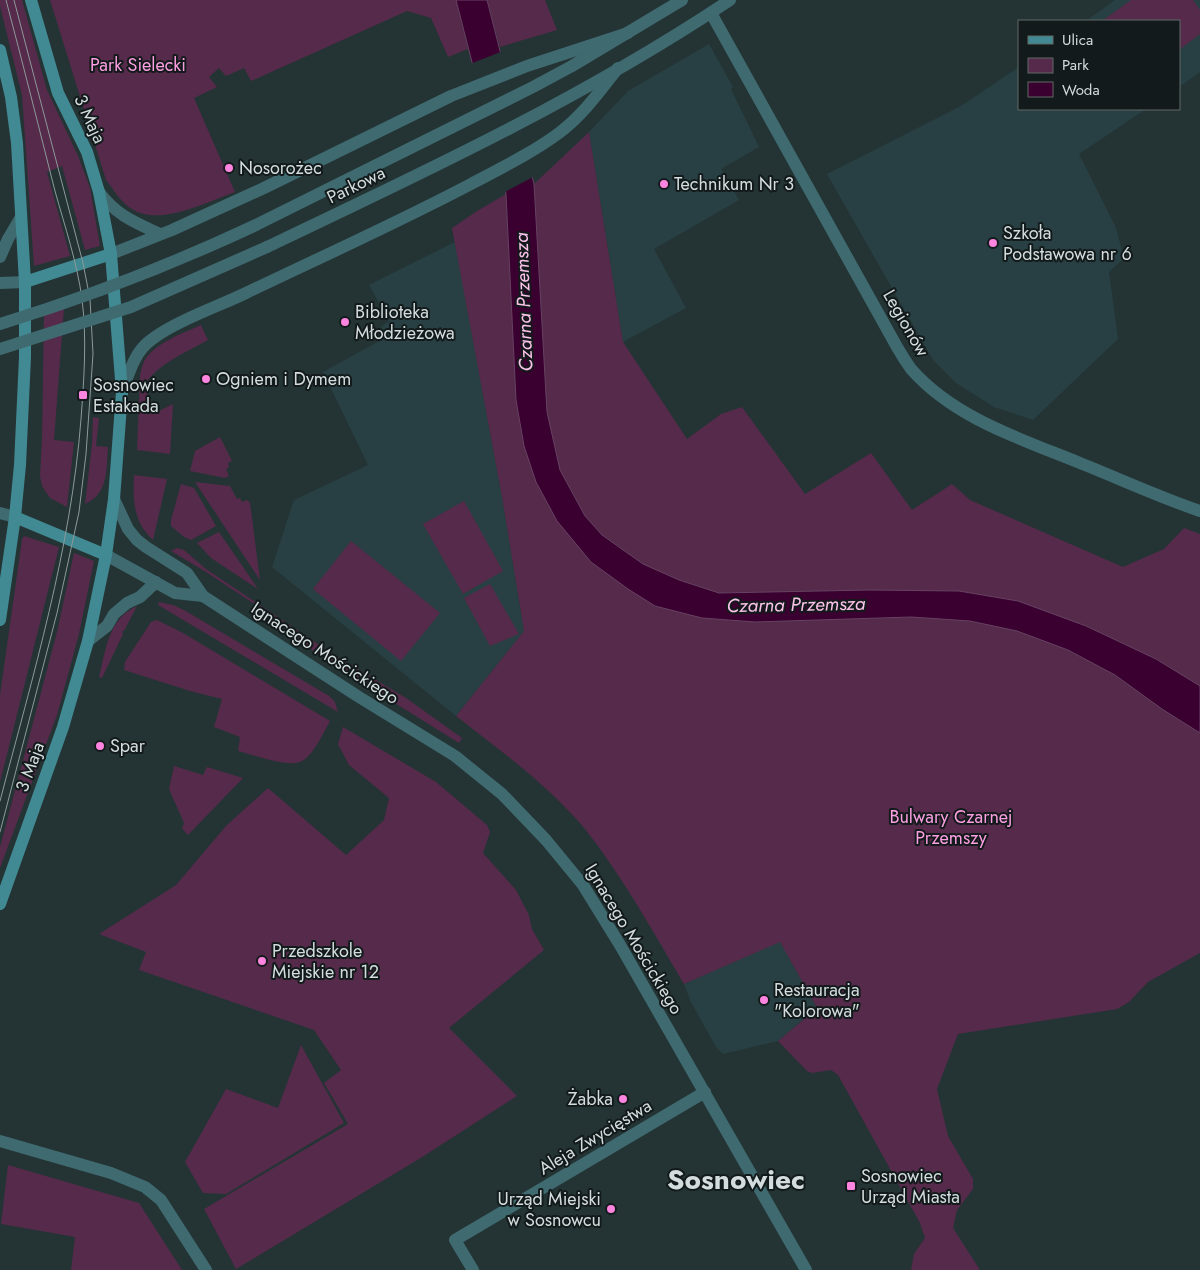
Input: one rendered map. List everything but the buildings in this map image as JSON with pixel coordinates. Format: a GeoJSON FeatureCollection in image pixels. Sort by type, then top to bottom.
{"type":"FeatureCollection","features":[{"type":"Feature","properties":{"kind":"main road","name":"3 Maja"},"geometry":{"type":"LineString","coordinates":[[0,904],[63,727],[88,641],[106,555],[114,499],[122,392],[111,254],[99,192],[87,152],[58,93],[31,0]]}},
{"type":"Feature","properties":{"kind":"main road"},"geometry":{"type":"LineString","coordinates":[[0,50],[11,97],[17,143],[25,282],[24,401],[15,517],[0,612]]}},
{"type":"Feature","properties":{"kind":"main road"},"geometry":{"type":"LineString","coordinates":[[25,282],[111,254]]}},
{"type":"Feature","properties":{"kind":"main road"},"geometry":{"type":"LineString","coordinates":[[15,517],[106,555]]}},
{"type":"Feature","properties":{"kind":"street","name":"Parkowa"},"geometry":{"type":"LineString","coordinates":[[0,324],[128,281],[199,252],[533,88],[682,0]]}},
{"type":"Feature","properties":{"kind":"street","name":"Parkowa"},"geometry":{"type":"LineString","coordinates":[[0,349],[131,307],[267,248],[544,110],[711,13],[730,0]]}},
{"type":"Feature","properties":{"kind":"street","name":"Legionów"},"geometry":{"type":"LineString","coordinates":[[711,13],[910,368],[928,386],[974,418],[1042,448],[1200,512]]}},
{"type":"Feature","properties":{"kind":"street"},"geometry":{"type":"LineString","coordinates":[[111,254],[264,188],[451,96],[527,66],[628,33]]}},
{"type":"Feature","properties":{"kind":"street"},"geometry":{"type":"LineString","coordinates":[[122,392],[138,352],[149,340],[446,197],[529,153],[560,132],[594,99],[618,68]]}},
{"type":"Feature","properties":{"kind":"street"},"geometry":{"type":"LineString","coordinates":[[99,192],[117,212],[129,220],[160,234]]}},
{"type":"Feature","properties":{"kind":"street"},"geometry":{"type":"LineString","coordinates":[[0,257],[21,217]]}},
{"type":"Feature","properties":{"kind":"street"},"geometry":{"type":"LineString","coordinates":[[0,284],[25,282]]}},
{"type":"Feature","properties":{"kind":"street","name":"Ignacego Mościckiego"},"geometry":{"type":"LineString","coordinates":[[114,499],[128,529],[137,540],[146,548],[187,573],[204,596],[359,697],[455,756],[502,794],[546,840],[583,885],[620,944],[806,1270]]}},
{"type":"Feature","properties":{"kind":"street"},"geometry":{"type":"LineString","coordinates":[[0,513],[15,517]]}},
{"type":"Feature","properties":{"kind":"street","name":"Ignacego Mościckiego"},"geometry":{"type":"LineString","coordinates":[[106,555],[174,593],[204,596]]}},
{"type":"Feature","properties":{"kind":"street"},"geometry":{"type":"LineString","coordinates":[[88,641],[107,626],[114,614],[127,603],[140,598],[156,582]]}},
{"type":"Feature","properties":{"kind":"street","name":"Aleja Zwycięstwa"},"geometry":{"type":"LineString","coordinates":[[473,1270],[455,1240],[705,1092]]}},
{"type":"Feature","properties":{"kind":"street"},"geometry":{"type":"LineString","coordinates":[[0,1141],[111,1173],[145,1187],[161,1200],[206,1270]]}},
{"type":"Feature","properties":{"kind":"shaded area"},"geometry":{"type":"Polygon","coordinates":[[[1115,0],[1200,0],[1200,72],[1180,86],[1180,20],[1087,20],[1115,0]]]}},
{"type":"Feature","properties":{"kind":"shaded area","name":"Technikum Nr 3"},"geometry":{"type":"Polygon","coordinates":[[[709,44],[733,87],[731,89],[759,147],[721,169],[739,200],[654,249],[686,308],[623,342],[589,132],[628,91],[709,44]]]}},
{"type":"Feature","properties":{"kind":"shaded area","name":"Szkoła Podstawowa nr 6"},"geometry":{"type":"Polygon","coordinates":[[[1018,68],[1018,110],[1145,110],[1079,154],[1116,228],[1124,258],[1109,272],[1118,339],[1033,420],[994,407],[956,383],[933,360],[827,174],[961,106],[1018,68]]]}},
{"type":"Feature","properties":{"kind":"shaded area"},"geometry":{"type":"Polygon","coordinates":[[[455,242],[502,497],[524,631],[456,716],[272,567],[294,500],[368,465],[323,372],[383,339],[381,327],[389,321],[369,285],[455,242]]]}},
{"type":"Feature","properties":{"kind":"shaded area"},"geometry":{"type":"Polygon","coordinates":[[[780,941],[817,1008],[778,1041],[723,1054],[716,1047],[691,1002],[684,984],[780,941]]]}},
{"type":"Feature","properties":{"kind":"green space"},"geometry":{"type":"Polygon","coordinates":[[[0,0],[22,0],[47,90],[78,156],[90,188],[100,246],[85,250],[62,166],[47,172],[70,256],[34,266],[22,95],[0,0]]]}},
{"type":"Feature","properties":{"kind":"green space","name":"Park Sielecki"},"geometry":{"type":"Polygon","coordinates":[[[50,0],[456,0],[468,49],[448,57],[431,18],[407,11],[251,81],[244,68],[226,76],[219,68],[209,77],[217,87],[194,98],[235,192],[183,211],[156,215],[143,214],[132,209],[121,200],[106,180],[50,0]]]}},
{"type":"Feature","properties":{"kind":"green space"},"geometry":{"type":"Polygon","coordinates":[[[487,0],[545,0],[557,30],[500,47],[487,0]]]}},
{"type":"Feature","properties":{"kind":"green space"},"geometry":{"type":"Polygon","coordinates":[[[1131,0],[1193,0],[1200,10],[1200,34],[1180,49],[1180,20],[1103,20],[1131,0]]]}},
{"type":"Feature","properties":{"kind":"green space"},"geometry":{"type":"Polygon","coordinates":[[[589,132],[623,342],[687,439],[721,414],[742,407],[805,494],[871,453],[912,510],[952,484],[970,500],[1123,567],[1164,549],[1184,528],[1200,534],[1200,686],[1156,659],[1086,626],[1018,601],[959,591],[869,590],[719,593],[679,580],[643,564],[602,535],[585,516],[560,470],[547,412],[534,184],[589,132]]]}},
{"type":"Feature","properties":{"kind":"green space","name":"Bulwary Czarnej Przemszy"},"geometry":{"type":"Polygon","coordinates":[[[506,194],[516,400],[524,446],[655,606],[702,618],[755,622],[911,617],[970,621],[1017,631],[1068,650],[1115,675],[1162,709],[1200,733],[1200,953],[1148,982],[1129,1002],[1117,1009],[958,1034],[937,1089],[948,1136],[973,1179],[973,1189],[957,1210],[953,1228],[980,1270],[911,1270],[914,1254],[925,1238],[920,1223],[838,1075],[831,1070],[812,1073],[807,1071],[778,1041],[817,1008],[780,942],[684,984],[625,885],[585,829],[540,783],[456,716],[524,631],[502,497],[452,228],[506,194]]]}},
{"type":"Feature","properties":{"kind":"green space"},"geometry":{"type":"Polygon","coordinates":[[[64,308],[54,440],[74,442],[67,507],[50,498],[42,486],[40,476],[44,315],[64,308]]]}},
{"type":"Feature","properties":{"kind":"green space"},"geometry":{"type":"Polygon","coordinates":[[[201,325],[208,340],[165,365],[149,378],[143,386],[157,412],[173,404],[170,454],[137,450],[140,376],[143,364],[152,351],[160,345],[201,325]]]}},
{"type":"Feature","properties":{"kind":"green space"},"geometry":{"type":"Polygon","coordinates":[[[93,417],[99,418],[96,446],[108,447],[107,464],[102,487],[93,499],[85,504],[92,444],[93,417]]]}},
{"type":"Feature","properties":{"kind":"green space"},"geometry":{"type":"Polygon","coordinates":[[[220,437],[232,461],[228,463],[229,467],[226,469],[229,476],[225,478],[190,471],[195,451],[220,437]]]}},
{"type":"Feature","properties":{"kind":"green space"},"geometry":{"type":"Polygon","coordinates":[[[134,475],[167,479],[153,540],[141,526],[138,518],[134,502],[134,475]]]}},
{"type":"Feature","properties":{"kind":"green space"},"geometry":{"type":"Polygon","coordinates":[[[195,482],[230,486],[237,499],[240,498],[242,502],[247,500],[250,503],[260,580],[195,482]]]}},
{"type":"Feature","properties":{"kind":"green space"},"geometry":{"type":"Polygon","coordinates":[[[181,484],[194,488],[216,526],[191,540],[184,537],[171,526],[181,484]]]}},
{"type":"Feature","properties":{"kind":"green space"},"geometry":{"type":"Polygon","coordinates":[[[464,501],[503,571],[463,594],[423,524],[464,501]]]}},
{"type":"Feature","properties":{"kind":"green space"},"geometry":{"type":"Polygon","coordinates":[[[219,532],[258,589],[211,558],[197,543],[219,532]]]}},
{"type":"Feature","properties":{"kind":"green space"},"geometry":{"type":"Polygon","coordinates":[[[24,536],[59,547],[0,782],[0,695],[22,539],[24,536]]]}},
{"type":"Feature","properties":{"kind":"green space"},"geometry":{"type":"Polygon","coordinates":[[[351,541],[440,613],[401,661],[313,589],[351,541]]]}},
{"type":"Feature","properties":{"kind":"green space"},"geometry":{"type":"Polygon","coordinates":[[[177,548],[184,550],[206,569],[331,653],[406,698],[462,738],[459,743],[312,650],[262,609],[171,551],[177,548]]]}},
{"type":"Feature","properties":{"kind":"green space"},"geometry":{"type":"Polygon","coordinates":[[[74,553],[94,561],[79,634],[57,715],[0,868],[0,847],[57,632],[74,553]]]}},
{"type":"Feature","properties":{"kind":"green space"},"geometry":{"type":"Polygon","coordinates":[[[490,584],[519,634],[490,646],[464,598],[490,584]]]}},
{"type":"Feature","properties":{"kind":"green space"},"geometry":{"type":"Polygon","coordinates":[[[159,602],[184,610],[329,696],[335,702],[338,712],[158,605],[159,602]]]}},
{"type":"Feature","properties":{"kind":"green space"},"geometry":{"type":"Polygon","coordinates":[[[137,606],[124,631],[122,631],[123,634],[102,678],[99,677],[106,646],[114,627],[127,612],[137,606]]]}},
{"type":"Feature","properties":{"kind":"green space"},"geometry":{"type":"Polygon","coordinates":[[[157,620],[183,633],[330,721],[309,755],[300,762],[286,763],[238,751],[240,737],[214,727],[222,699],[124,670],[125,662],[151,622],[157,620]]]}},
{"type":"Feature","properties":{"kind":"green space"},"geometry":{"type":"Polygon","coordinates":[[[343,727],[436,782],[487,825],[490,832],[483,853],[516,890],[529,915],[532,929],[544,950],[449,1028],[517,1096],[419,1159],[236,1269],[204,1209],[348,1124],[324,1083],[341,1070],[314,1030],[139,970],[146,952],[99,934],[176,885],[226,826],[268,788],[346,855],[384,820],[389,798],[349,765],[338,744],[343,727]]]}},
{"type":"Feature","properties":{"kind":"green space"},"geometry":{"type":"Polygon","coordinates":[[[174,766],[203,775],[207,767],[243,778],[188,835],[182,828],[184,823],[169,789],[174,766]]]}},
{"type":"Feature","properties":{"kind":"green space"},"geometry":{"type":"Polygon","coordinates":[[[301,1045],[344,1123],[226,1194],[203,1193],[185,1162],[226,1089],[278,1108],[301,1045]]]}},
{"type":"Feature","properties":{"kind":"green space"},"geometry":{"type":"Polygon","coordinates":[[[8,1165],[139,1203],[182,1270],[71,1270],[75,1237],[1,1224],[8,1165]]]}},
{"type":"Feature","properties":{"kind":"water","name":"Czarna Przemsza"},"geometry":{"type":"Polygon","coordinates":[[[456,0],[487,0],[534,184],[547,412],[560,470],[585,516],[602,535],[643,564],[679,580],[719,593],[869,590],[959,591],[1018,601],[1086,626],[1156,659],[1200,686],[1200,733],[1162,709],[1115,675],[1068,650],[1017,631],[970,621],[911,617],[755,622],[702,618],[655,606],[591,562],[557,521],[536,482],[524,446],[516,400],[506,194],[456,0]]]}},
{"type":"Feature","properties":{"kind":"pier"},"geometry":{"type":"Polygon","coordinates":[[[503,51],[535,176],[503,193],[470,64],[503,51]]]}},
{"type":"Feature","properties":{"kind":"tram line"},"geometry":{"type":"LineString","coordinates":[[0,801],[49,612],[69,516],[81,419],[85,344],[84,314],[77,272],[6,0]]}},
{"type":"Feature","properties":{"kind":"tram line"},"geometry":{"type":"LineString","coordinates":[[0,832],[57,613],[79,512],[86,454],[93,354],[90,299],[83,263],[14,0]]}},
{"type":"Feature","properties":{"kind":"place","name":"Nosorożec"},"geometry":{"type":"Point","coordinates":[229,168]}},
{"type":"Feature","properties":{"kind":"place","name":"Technikum Nr 3"},"geometry":{"type":"Point","coordinates":[664,184]}},
{"type":"Feature","properties":{"kind":"place","name":"Szkoła Podstawowa nr 6"},"geometry":{"type":"Point","coordinates":[993,243]}},
{"type":"Feature","properties":{"kind":"place","name":"Biblioteka Młodzieżowa"},"geometry":{"type":"Point","coordinates":[345,322]}},
{"type":"Feature","properties":{"kind":"place","name":"Ogniem i Dymem"},"geometry":{"type":"Point","coordinates":[206,379]}},
{"type":"Feature","properties":{"kind":"place","name":"Sosnowiec Estakada"},"geometry":{"type":"Point","coordinates":[83,395]}},
{"type":"Feature","properties":{"kind":"place","name":"Spar"},"geometry":{"type":"Point","coordinates":[100,746]}},
{"type":"Feature","properties":{"kind":"place","name":"Przedszkole Miejskie nr 12"},"geometry":{"type":"Point","coordinates":[262,961]}},
{"type":"Feature","properties":{"kind":"place","name":"Restauracja \"Kolorowa\""},"geometry":{"type":"Point","coordinates":[764,1000]}},
{"type":"Feature","properties":{"kind":"place","name":"Żabka"},"geometry":{"type":"Point","coordinates":[623,1099]}},
{"type":"Feature","properties":{"kind":"place","name":"Sosnowiec Urząd Miasta"},"geometry":{"type":"Point","coordinates":[851,1186]}},
{"type":"Feature","properties":{"kind":"place","name":"Urząd Miejski w Sosnowcu"},"geometry":{"type":"Point","coordinates":[611,1209]}},
{"type":"Feature","properties":{"kind":"district","name":"Sosnowiec"},"geometry":{"type":"Point","coordinates":[736,1179]}}]}
